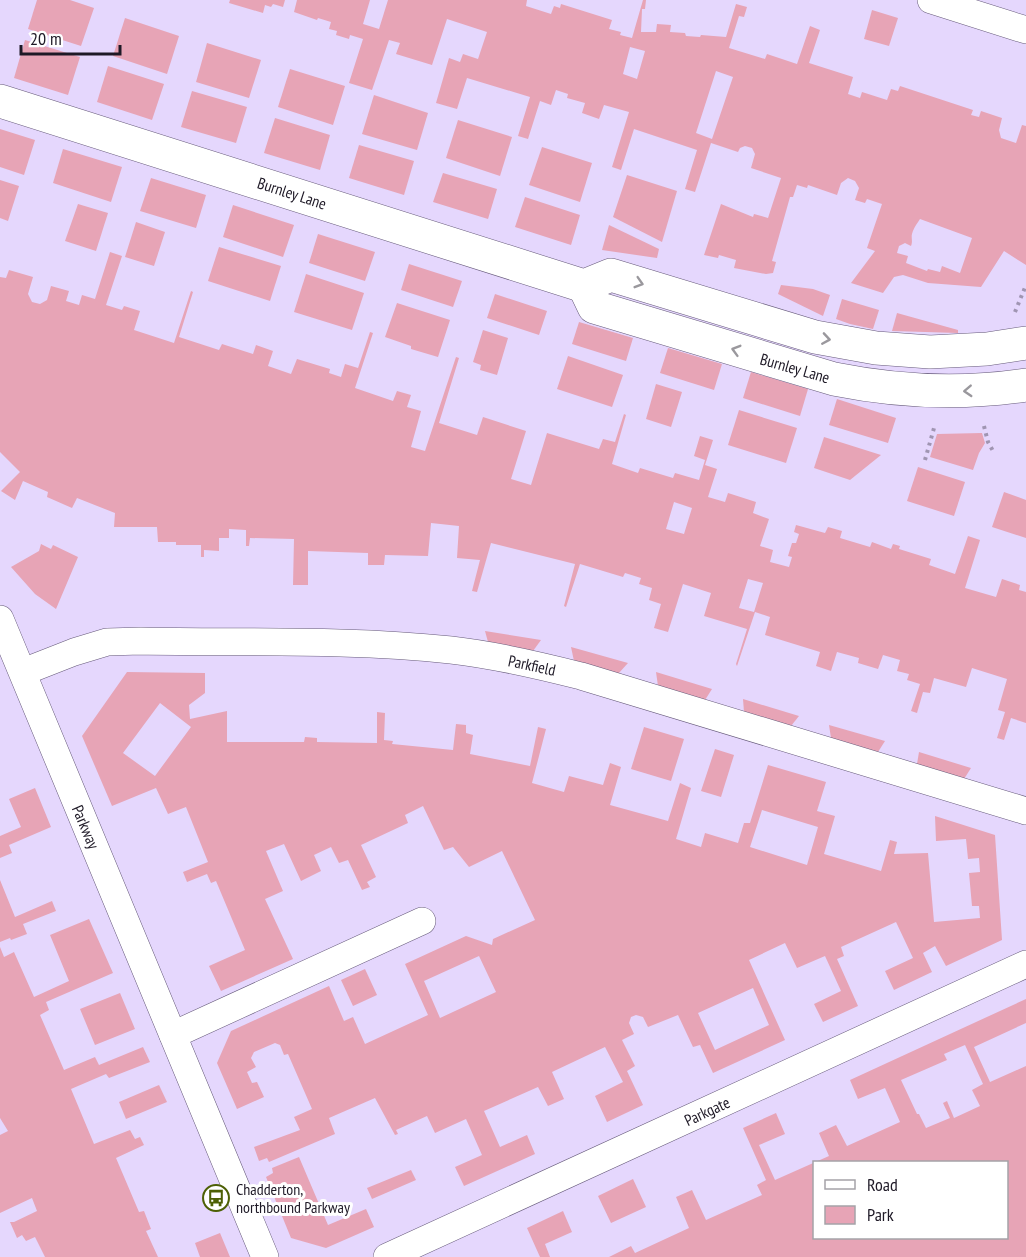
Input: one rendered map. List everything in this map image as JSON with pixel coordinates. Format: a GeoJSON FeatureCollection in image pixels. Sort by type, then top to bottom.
{"type":"FeatureCollection","features":[{"type":"Feature","properties":{"kind":"street"},"geometry":{"type":"LineString","coordinates":[[930,0],[1026,30]]}},
{"type":"Feature","properties":{"kind":"street","name":"Burnley Lane"},"geometry":{"type":"LineString","coordinates":[[0,101],[584,286],[594,307],[834,379],[873,387],[945,392],[996,390],[1026,385]]}},
{"type":"Feature","properties":{"kind":"street"},"geometry":{"type":"LineString","coordinates":[[584,286],[611,275],[815,337],[876,348],[930,352],[987,350],[1019,331]]}},
{"type":"Feature","properties":{"kind":"street","name":"Parkway"},"geometry":{"type":"LineString","coordinates":[[0,619],[265,1257]]}},
{"type":"Feature","properties":{"kind":"street","name":"Parkfield"},"geometry":{"type":"LineString","coordinates":[[23,672],[107,642],[378,644],[452,650],[521,662],[581,676],[1026,811]]}},
{"type":"Feature","properties":{"kind":"street"},"geometry":{"type":"LineString","coordinates":[[173,1035],[422,921]]}},
{"type":"Feature","properties":{"kind":"street","name":"Parkgate"},"geometry":{"type":"LineString","coordinates":[[387,1257],[1026,964]]}},
{"type":"Feature","properties":{"kind":"path"},"geometry":{"type":"LineString","coordinates":[[1019,331],[1026,285]]}},
{"type":"Feature","properties":{"kind":"path"},"geometry":{"type":"LineString","coordinates":[[984,426],[993,451]]}},
{"type":"Feature","properties":{"kind":"path"},"geometry":{"type":"LineString","coordinates":[[924,460],[933,428]]}},
{"type":"Feature","properties":{"kind":"green space"},"geometry":{"type":"Polygon","coordinates":[[[37,0],[70,0],[94,8],[81,46],[28,29],[37,0]]]}},
{"type":"Feature","properties":{"kind":"green space"},"geometry":{"type":"Polygon","coordinates":[[[230,0],[285,0],[283,7],[273,4],[271,7],[265,5],[263,13],[229,3],[230,0]]]}},
{"type":"Feature","properties":{"kind":"green space"},"geometry":{"type":"Polygon","coordinates":[[[297,0],[370,0],[363,24],[379,29],[388,0],[527,0],[526,6],[551,14],[554,6],[560,8],[561,4],[612,20],[609,29],[632,38],[643,0],[646,0],[645,9],[642,9],[641,32],[656,32],[657,24],[671,25],[670,32],[685,33],[686,36],[726,37],[736,4],[747,7],[744,17],[739,16],[729,48],[765,59],[767,54],[797,64],[810,26],[820,30],[809,63],[853,77],[848,94],[860,98],[862,92],[887,100],[891,89],[898,91],[900,86],[973,110],[971,115],[979,117],[981,111],[1002,118],[999,130],[1001,138],[1016,143],[1022,125],[1026,126],[1026,265],[1004,251],[981,287],[928,283],[903,275],[894,277],[883,293],[851,283],[875,251],[867,248],[882,204],[867,199],[865,203],[855,200],[859,188],[855,181],[848,178],[841,183],[837,195],[808,185],[807,188],[797,185],[793,197],[790,197],[772,261],[776,262],[773,273],[766,274],[734,268],[736,260],[719,255],[718,258],[704,255],[721,204],[753,217],[754,214],[768,218],[781,178],[751,168],[755,154],[752,148],[745,146],[738,152],[711,143],[695,192],[685,189],[697,150],[634,129],[621,170],[612,167],[629,112],[604,105],[599,119],[582,113],[585,103],[567,98],[568,94],[556,90],[551,105],[540,101],[528,139],[518,136],[530,97],[467,78],[457,109],[436,103],[449,58],[460,62],[463,54],[478,59],[487,32],[447,19],[432,65],[396,54],[400,43],[389,40],[372,90],[349,83],[363,39],[350,35],[349,39],[336,35],[337,31],[329,29],[331,22],[294,12],[297,0]],[[630,47],[623,74],[637,79],[645,51],[630,47]],[[716,71],[696,133],[712,139],[733,77],[716,71]],[[920,219],[915,227],[911,246],[905,243],[899,246],[897,253],[908,256],[906,263],[927,271],[928,269],[940,272],[942,266],[960,273],[972,238],[920,219]]]}},
{"type":"Feature","properties":{"kind":"green space"},"geometry":{"type":"Polygon","coordinates":[[[872,10],[898,18],[889,46],[864,39],[872,10]]]}},
{"type":"Feature","properties":{"kind":"green space"},"geometry":{"type":"Polygon","coordinates":[[[125,18],[179,36],[167,74],[113,56],[125,18]]]}},
{"type":"Feature","properties":{"kind":"green space"},"geometry":{"type":"Polygon","coordinates":[[[25,40],[80,57],[68,95],[14,78],[25,40]]]}},
{"type":"Feature","properties":{"kind":"green space"},"geometry":{"type":"Polygon","coordinates":[[[207,43],[261,60],[249,98],[196,82],[207,43]]]}},
{"type":"Feature","properties":{"kind":"green space"},"geometry":{"type":"Polygon","coordinates":[[[108,66],[164,84],[152,120],[97,102],[108,66]]]}},
{"type":"Feature","properties":{"kind":"green space"},"geometry":{"type":"Polygon","coordinates":[[[290,69],[345,86],[333,125],[278,107],[290,69]]]}},
{"type":"Feature","properties":{"kind":"green space"},"geometry":{"type":"Polygon","coordinates":[[[192,91],[247,107],[236,143],[181,127],[192,91]]]}},
{"type":"Feature","properties":{"kind":"green space"},"geometry":{"type":"Polygon","coordinates":[[[374,95],[428,113],[417,150],[362,134],[374,95]]]}},
{"type":"Feature","properties":{"kind":"green space"},"geometry":{"type":"Polygon","coordinates":[[[275,118],[330,135],[320,170],[264,153],[275,118]]]}},
{"type":"Feature","properties":{"kind":"green space"},"geometry":{"type":"Polygon","coordinates":[[[458,120],[512,137],[500,176],[446,158],[458,120]]]}},
{"type":"Feature","properties":{"kind":"green space"},"geometry":{"type":"Polygon","coordinates":[[[0,129],[35,140],[24,175],[0,167],[0,129]]]}},
{"type":"Feature","properties":{"kind":"green space"},"geometry":{"type":"Polygon","coordinates":[[[359,145],[414,161],[404,195],[349,178],[359,145]]]}},
{"type":"Feature","properties":{"kind":"green space"},"geometry":{"type":"Polygon","coordinates":[[[542,147],[592,163],[580,202],[529,185],[542,147]]]}},
{"type":"Feature","properties":{"kind":"green space"},"geometry":{"type":"Polygon","coordinates":[[[63,149],[122,167],[111,202],[53,183],[63,149]]]}},
{"type":"Feature","properties":{"kind":"green space"},"geometry":{"type":"Polygon","coordinates":[[[443,173],[497,189],[488,219],[433,202],[443,173]]]}},
{"type":"Feature","properties":{"kind":"green space"},"geometry":{"type":"Polygon","coordinates":[[[627,175],[677,191],[662,242],[613,217],[627,175]]]}},
{"type":"Feature","properties":{"kind":"green space"},"geometry":{"type":"Polygon","coordinates":[[[151,178],[206,195],[196,228],[140,211],[151,178]]]}},
{"type":"Feature","properties":{"kind":"green space"},"geometry":{"type":"Polygon","coordinates":[[[0,180],[19,186],[8,221],[0,218],[0,180]]]}},
{"type":"Feature","properties":{"kind":"green space"},"geometry":{"type":"Polygon","coordinates":[[[525,197],[580,215],[571,245],[515,227],[525,197]]]}},
{"type":"Feature","properties":{"kind":"green space"},"geometry":{"type":"Polygon","coordinates":[[[78,204],[108,213],[96,251],[65,241],[78,204]]]}},
{"type":"Feature","properties":{"kind":"green space"},"geometry":{"type":"Polygon","coordinates":[[[233,205],[294,225],[283,257],[223,237],[233,205]]]}},
{"type":"Feature","properties":{"kind":"green space"},"geometry":{"type":"Polygon","coordinates":[[[136,222],[165,232],[154,266],[125,257],[136,222]]]}},
{"type":"Feature","properties":{"kind":"green space"},"geometry":{"type":"Polygon","coordinates":[[[609,225],[659,249],[657,258],[602,250],[609,225]]]}},
{"type":"Feature","properties":{"kind":"green space"},"geometry":{"type":"Polygon","coordinates":[[[318,234],[375,252],[365,281],[309,263],[318,234]]]}},
{"type":"Feature","properties":{"kind":"green space"},"geometry":{"type":"Polygon","coordinates":[[[219,247],[281,266],[270,301],[208,281],[219,247]]]}},
{"type":"Feature","properties":{"kind":"green space"},"geometry":{"type":"Polygon","coordinates":[[[110,252],[122,256],[106,305],[122,310],[124,306],[140,311],[134,330],[174,343],[191,291],[193,292],[179,337],[219,350],[222,344],[253,354],[256,345],[273,351],[268,366],[291,374],[297,359],[330,369],[329,373],[341,377],[345,364],[358,368],[370,332],[373,333],[355,388],[393,401],[397,391],[411,395],[407,407],[421,411],[411,447],[425,451],[456,357],[459,358],[439,423],[477,435],[483,417],[526,431],[511,479],[531,485],[547,433],[599,449],[603,439],[615,442],[624,414],[626,415],[612,464],[638,473],[640,468],[673,478],[675,473],[699,480],[705,460],[694,456],[700,436],[713,440],[705,465],[717,469],[708,497],[725,502],[728,493],[756,502],[753,513],[769,519],[760,546],[773,550],[770,562],[789,567],[792,557],[788,556],[792,543],[796,543],[799,534],[794,532],[796,525],[825,533],[828,527],[842,531],[840,538],[870,547],[872,542],[891,549],[893,544],[900,546],[899,549],[931,559],[929,565],[955,574],[968,536],[980,540],[965,588],[996,597],[1002,579],[1020,585],[1019,590],[1026,592],[1026,723],[1011,718],[1004,740],[997,738],[1005,712],[998,710],[1007,679],[972,668],[966,687],[934,678],[930,693],[923,692],[917,713],[911,711],[920,684],[907,680],[909,674],[897,671],[900,660],[883,655],[878,669],[858,663],[859,658],[837,652],[831,671],[816,666],[820,652],[765,635],[770,617],[755,612],[737,666],[747,629],[704,616],[711,593],[683,584],[668,632],[654,628],[661,604],[649,600],[652,588],[639,584],[641,578],[625,573],[623,577],[580,564],[566,607],[564,606],[575,564],[491,543],[477,592],[472,591],[480,560],[457,558],[459,526],[431,523],[428,556],[385,555],[384,565],[368,565],[368,553],[308,551],[308,585],[293,585],[294,539],[250,538],[249,546],[246,546],[246,530],[229,529],[229,538],[219,538],[219,551],[204,550],[204,557],[201,557],[201,545],[158,542],[157,527],[114,527],[115,513],[77,498],[72,508],[47,497],[48,492],[23,481],[15,500],[1,491],[20,472],[0,452],[0,277],[6,278],[9,270],[33,277],[28,294],[32,302],[40,304],[47,300],[51,286],[69,291],[66,301],[79,305],[82,295],[95,299],[110,252]],[[674,502],[666,529],[684,534],[692,508],[674,502]],[[748,579],[739,608],[754,612],[763,583],[748,579]]]}},
{"type":"Feature","properties":{"kind":"green space"},"geometry":{"type":"Polygon","coordinates":[[[409,264],[462,281],[453,307],[401,290],[409,264]]]}},
{"type":"Feature","properties":{"kind":"green space"},"geometry":{"type":"Polygon","coordinates":[[[306,274],[364,293],[352,330],[294,312],[306,274]]]}},
{"type":"Feature","properties":{"kind":"green space"},"geometry":{"type":"Polygon","coordinates":[[[781,285],[813,289],[830,295],[823,316],[778,294],[781,285]]]}},
{"type":"Feature","properties":{"kind":"green space"},"geometry":{"type":"Polygon","coordinates":[[[495,294],[547,311],[539,335],[487,318],[495,294]]]}},
{"type":"Feature","properties":{"kind":"green space"},"geometry":{"type":"Polygon","coordinates":[[[842,299],[879,310],[873,329],[836,319],[842,299]]]}},
{"type":"Feature","properties":{"kind":"green space"},"geometry":{"type":"Polygon","coordinates":[[[397,303],[450,320],[438,357],[411,349],[411,346],[385,337],[397,303]]]}},
{"type":"Feature","properties":{"kind":"green space"},"geometry":{"type":"Polygon","coordinates":[[[897,313],[958,330],[958,333],[892,331],[897,313]]]}},
{"type":"Feature","properties":{"kind":"green space"},"geometry":{"type":"Polygon","coordinates":[[[579,322],[633,338],[626,361],[572,344],[579,322]]]}},
{"type":"Feature","properties":{"kind":"green space"},"geometry":{"type":"Polygon","coordinates":[[[483,330],[508,338],[497,375],[480,370],[481,365],[473,362],[483,330]]]}},
{"type":"Feature","properties":{"kind":"green space"},"geometry":{"type":"Polygon","coordinates":[[[668,348],[722,364],[714,390],[660,373],[668,348]]]}},
{"type":"Feature","properties":{"kind":"green space"},"geometry":{"type":"Polygon","coordinates":[[[568,356],[623,375],[612,407],[557,389],[568,356]]]}},
{"type":"Feature","properties":{"kind":"green space"},"geometry":{"type":"Polygon","coordinates":[[[751,372],[808,389],[800,416],[743,398],[751,372]]]}},
{"type":"Feature","properties":{"kind":"green space"},"geometry":{"type":"Polygon","coordinates":[[[656,384],[682,392],[671,427],[646,419],[656,384]]]}},
{"type":"Feature","properties":{"kind":"green space"},"geometry":{"type":"Polygon","coordinates":[[[837,399],[896,418],[888,443],[829,425],[837,399]]]}},
{"type":"Feature","properties":{"kind":"green space"},"geometry":{"type":"Polygon","coordinates":[[[739,410],[797,428],[786,463],[728,445],[739,410]]]}},
{"type":"Feature","properties":{"kind":"green space"},"geometry":{"type":"Polygon","coordinates":[[[982,433],[985,443],[973,470],[930,457],[937,434],[982,433]]]}},
{"type":"Feature","properties":{"kind":"green space"},"geometry":{"type":"Polygon","coordinates":[[[824,437],[881,455],[850,480],[814,468],[824,437]]]}},
{"type":"Feature","properties":{"kind":"green space"},"geometry":{"type":"Polygon","coordinates":[[[918,467],[965,482],[954,516],[907,501],[918,467]]]}},
{"type":"Feature","properties":{"kind":"green space"},"geometry":{"type":"Polygon","coordinates":[[[1004,492],[1026,500],[1026,538],[992,527],[1004,492]]]}},
{"type":"Feature","properties":{"kind":"green space"},"geometry":{"type":"Polygon","coordinates":[[[41,544],[51,549],[53,545],[78,557],[56,609],[35,594],[11,567],[39,551],[41,544]]]}},
{"type":"Feature","properties":{"kind":"green space"},"geometry":{"type":"Polygon","coordinates":[[[485,631],[541,640],[533,651],[488,642],[485,631]]]}},
{"type":"Feature","properties":{"kind":"green space"},"geometry":{"type":"Polygon","coordinates":[[[571,647],[628,663],[618,674],[574,661],[571,647]]]}},
{"type":"Feature","properties":{"kind":"green space"},"geometry":{"type":"Polygon","coordinates":[[[127,672],[205,673],[205,693],[189,705],[190,719],[227,711],[227,742],[304,742],[305,737],[317,738],[317,742],[377,743],[377,712],[385,713],[384,740],[393,741],[392,744],[453,750],[456,724],[466,725],[466,733],[473,735],[470,754],[530,766],[538,727],[546,729],[532,783],[564,792],[569,776],[603,785],[610,763],[621,767],[610,805],[668,821],[680,783],[691,788],[676,839],[701,847],[705,833],[738,843],[744,823],[750,823],[768,765],[826,782],[817,811],[835,816],[824,854],[881,871],[890,840],[897,842],[894,854],[928,853],[934,922],[980,918],[979,906],[972,906],[969,873],[980,872],[979,858],[968,859],[966,839],[936,841],[935,816],[995,835],[1002,940],[946,966],[935,946],[923,953],[932,972],[894,990],[885,971],[913,958],[896,922],[841,947],[844,956],[837,959],[858,1006],[823,1022],[814,1004],[841,991],[825,956],[797,968],[785,943],[749,960],[785,1040],[713,1073],[700,1045],[693,1047],[678,1015],[648,1027],[643,1017],[636,1015],[631,1017],[629,1023],[634,1034],[622,1040],[635,1066],[627,1071],[643,1105],[607,1122],[595,1096],[623,1082],[605,1047],[552,1072],[564,1099],[548,1106],[538,1087],[484,1111],[500,1147],[527,1135],[535,1154],[464,1186],[455,1167],[482,1155],[466,1119],[435,1133],[427,1116],[396,1130],[398,1134],[395,1135],[375,1098],[329,1118],[335,1134],[269,1162],[267,1158],[259,1161],[254,1147],[300,1130],[294,1117],[312,1109],[288,1054],[284,1055],[280,1045],[275,1043],[254,1052],[251,1058],[256,1067],[247,1072],[252,1083],[257,1082],[264,1097],[237,1109],[217,1063],[231,1031],[329,986],[344,1021],[353,1017],[365,1044],[428,1015],[405,964],[466,936],[492,945],[493,939],[535,920],[502,851],[469,867],[453,847],[444,850],[423,806],[405,815],[408,823],[361,845],[376,877],[367,882],[370,887],[362,890],[348,860],[339,863],[331,847],[314,855],[321,871],[301,881],[284,844],[266,851],[283,891],[265,899],[293,959],[221,991],[209,966],[245,950],[216,881],[211,883],[207,874],[187,882],[183,872],[208,862],[186,807],[168,814],[156,788],[112,806],[82,736],[127,672]],[[160,703],[123,753],[155,776],[191,727],[160,703]],[[762,810],[750,847],[807,865],[818,827],[762,810]],[[479,956],[424,981],[440,1018],[496,992],[479,956]],[[753,988],[698,1013],[715,1050],[769,1025],[753,988]]]}},
{"type":"Feature","properties":{"kind":"green space"},"geometry":{"type":"Polygon","coordinates":[[[656,672],[712,689],[705,700],[658,686],[656,672]]]}},
{"type":"Feature","properties":{"kind":"green space"},"geometry":{"type":"Polygon","coordinates":[[[743,699],[799,716],[791,726],[744,712],[743,699]]]}},
{"type":"Feature","properties":{"kind":"green space"},"geometry":{"type":"Polygon","coordinates":[[[829,725],[885,741],[878,752],[831,738],[829,725]]]}},
{"type":"Feature","properties":{"kind":"green space"},"geometry":{"type":"Polygon","coordinates":[[[644,727],[684,739],[671,781],[631,769],[644,727]]]}},
{"type":"Feature","properties":{"kind":"green space"},"geometry":{"type":"Polygon","coordinates":[[[715,749],[734,755],[721,797],[701,791],[715,749]]]}},
{"type":"Feature","properties":{"kind":"green space"},"geometry":{"type":"Polygon","coordinates":[[[919,752],[971,768],[964,779],[917,764],[919,752]]]}},
{"type":"Feature","properties":{"kind":"green space"},"geometry":{"type":"Polygon","coordinates":[[[35,788],[51,827],[9,845],[12,853],[0,858],[0,836],[21,827],[9,799],[35,788]]]}},
{"type":"Feature","properties":{"kind":"green space"},"geometry":{"type":"Polygon","coordinates":[[[0,880],[15,917],[52,901],[56,911],[23,924],[27,934],[0,942],[0,880]]]}},
{"type":"Feature","properties":{"kind":"green space"},"geometry":{"type":"Polygon","coordinates":[[[89,919],[113,973],[46,1002],[49,1010],[40,1015],[64,1070],[95,1057],[99,1065],[143,1047],[150,1062],[109,1078],[106,1074],[71,1089],[94,1144],[130,1130],[135,1139],[140,1137],[144,1145],[116,1158],[139,1212],[144,1211],[151,1229],[146,1231],[158,1257],[45,1257],[35,1237],[26,1241],[22,1235],[17,1238],[10,1222],[37,1211],[32,1198],[0,1213],[0,1135],[8,1131],[0,1118],[0,947],[4,957],[14,952],[34,997],[69,981],[50,935],[89,919]]]}},
{"type":"Feature","properties":{"kind":"green space"},"geometry":{"type":"Polygon","coordinates":[[[365,969],[377,995],[353,1006],[341,980],[365,969]]]}},
{"type":"Feature","properties":{"kind":"green space"},"geometry":{"type":"Polygon","coordinates":[[[120,993],[135,1029],[95,1045],[80,1009],[120,993]]]}},
{"type":"Feature","properties":{"kind":"green space"},"geometry":{"type":"Polygon","coordinates":[[[1026,999],[1026,1023],[974,1047],[990,1082],[1026,1066],[1026,1257],[609,1257],[631,1246],[635,1253],[689,1228],[676,1197],[692,1190],[706,1220],[762,1195],[757,1185],[766,1180],[743,1128],[776,1113],[785,1134],[759,1145],[775,1180],[813,1163],[813,1239],[1008,1239],[1008,1161],[818,1161],[829,1156],[819,1133],[836,1125],[847,1146],[900,1122],[885,1088],[858,1099],[850,1080],[1026,999]],[[965,1045],[944,1054],[947,1060],[901,1080],[926,1128],[950,1118],[943,1103],[947,1101],[954,1118],[980,1106],[972,1090],[983,1084],[965,1045]]]}},
{"type":"Feature","properties":{"kind":"green space"},"geometry":{"type":"Polygon","coordinates":[[[159,1085],[167,1102],[126,1119],[119,1102],[159,1085]]]}},
{"type":"Feature","properties":{"kind":"green space"},"geometry":{"type":"Polygon","coordinates":[[[299,1157],[328,1225],[366,1209],[374,1227],[326,1248],[291,1238],[266,1177],[273,1173],[272,1168],[299,1157]]]}},
{"type":"Feature","properties":{"kind":"green space"},"geometry":{"type":"Polygon","coordinates":[[[411,1170],[416,1180],[372,1199],[367,1188],[411,1170]]]}},
{"type":"Feature","properties":{"kind":"green space"},"geometry":{"type":"Polygon","coordinates":[[[633,1179],[646,1207],[611,1223],[598,1196],[633,1179]]]}},
{"type":"Feature","properties":{"kind":"green space"},"geometry":{"type":"Polygon","coordinates":[[[563,1211],[572,1232],[545,1244],[550,1257],[540,1257],[527,1228],[563,1211]]]}},
{"type":"Feature","properties":{"kind":"green space"},"geometry":{"type":"Polygon","coordinates":[[[220,1233],[230,1257],[200,1257],[195,1243],[220,1233]]]}},
{"type":"Feature","properties":{"kind":"place","name":"Chadderton, northbound Parkway"},"geometry":{"type":"Point","coordinates":[216,1198]}}]}
